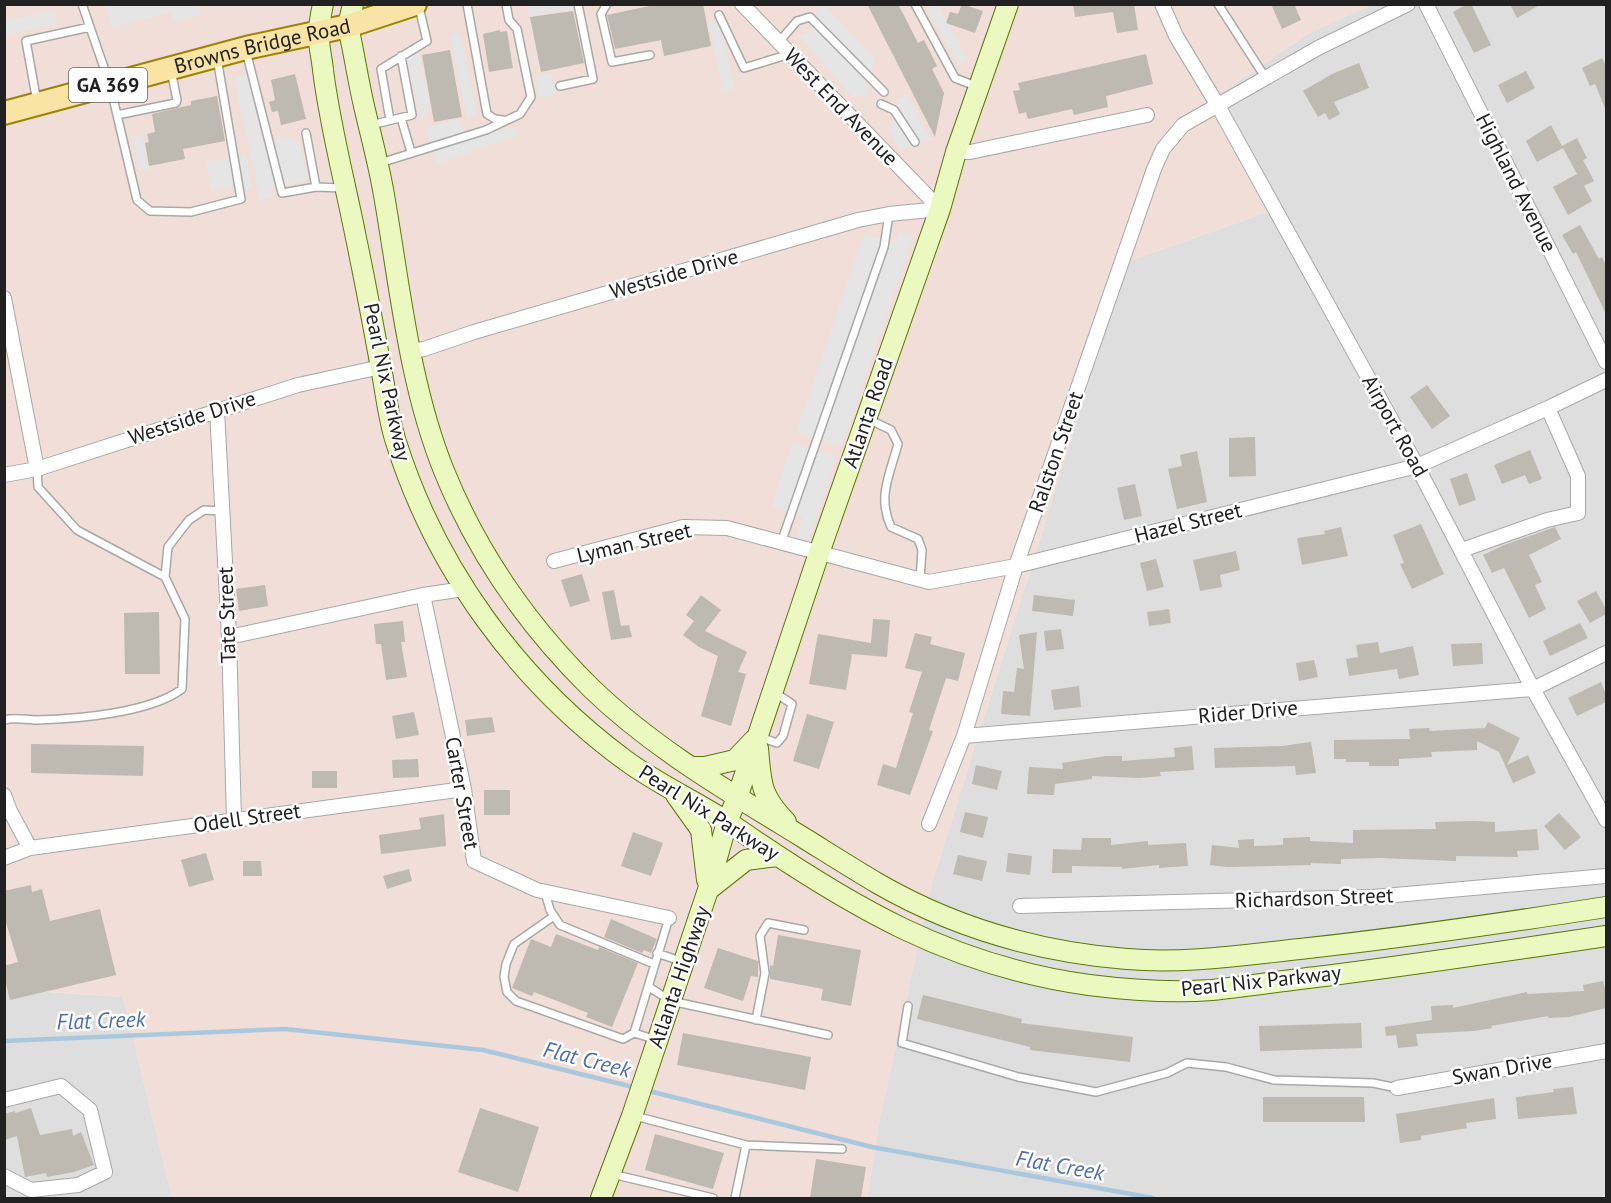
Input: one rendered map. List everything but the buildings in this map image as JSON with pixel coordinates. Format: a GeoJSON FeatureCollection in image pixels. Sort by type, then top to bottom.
{"type":"FeatureCollection","features":[{"type":"Feature","properties":{"kind":"main road","name":"Pearl Nix Parkway"},"geometry":{"type":"LineString","coordinates":[[323,4],[318,33],[328,111],[346,188],[394,437],[411,484],[450,566],[464,589],[518,662],[545,691],[626,761],[728,822],[777,856],[863,909],[932,943],[999,967],[1092,986],[1154,990],[1207,990],[1451,960],[1606,936]]}},
{"type":"Feature","properties":{"kind":"main road","name":"Browns Bridge Road"},"geometry":{"type":"LineString","coordinates":[[4,114],[246,48],[318,33],[351,15],[417,4]]}},
{"type":"Feature","properties":{"kind":"main road","name":"Atlanta Road"},"geometry":{"type":"LineString","coordinates":[[728,822],[939,209],[963,152],[980,88],[1008,4]]}},
{"type":"Feature","properties":{"kind":"main road","name":"Pearl Nix Parkway"},"geometry":{"type":"LineString","coordinates":[[351,15],[410,351],[429,427],[444,471],[481,549],[546,639],[593,689],[629,720],[692,767],[737,798],[879,884],[969,926],[1023,943],[1077,954],[1133,960],[1187,960],[1344,945],[1606,907]]}},
{"type":"Feature","properties":{"kind":"main road"},"geometry":{"type":"LineString","coordinates":[[692,767],[705,767],[735,760],[758,736]]}},
{"type":"Feature","properties":{"kind":"main road"},"geometry":{"type":"LineString","coordinates":[[758,736],[761,785],[771,806],[797,834]]}},
{"type":"Feature","properties":{"kind":"main road"},"geometry":{"type":"LineString","coordinates":[[670,788],[701,830],[708,890]]}},
{"type":"Feature","properties":{"kind":"main road","name":"Atlanta Highway"},"geometry":{"type":"LineString","coordinates":[[601,1198],[635,1108],[684,963],[728,822]]}},
{"type":"Feature","properties":{"kind":"main road"},"geometry":{"type":"LineString","coordinates":[[708,890],[746,860],[777,856]]}},
{"type":"Feature","properties":{"kind":"street","name":"West End Avenue"},"geometry":{"type":"LineString","coordinates":[[742,4],[939,209]]}},
{"type":"Feature","properties":{"kind":"street","name":"Airport Road"},"geometry":{"type":"LineString","coordinates":[[1162,4],[1176,36],[1217,104],[1417,466],[1533,688],[1606,820]]}},
{"type":"Feature","properties":{"kind":"street","name":"Ralston Street"},"geometry":{"type":"LineString","coordinates":[[929,824],[964,736],[1017,566],[1154,169],[1163,149],[1183,125],[1217,104],[1318,48],[1408,4]]}},
{"type":"Feature","properties":{"kind":"street","name":"Highland Avenue"},"geometry":{"type":"LineString","coordinates":[[1426,4],[1606,362]]}},
{"type":"Feature","properties":{"kind":"street"},"geometry":{"type":"LineString","coordinates":[[963,152],[1147,115]]}},
{"type":"Feature","properties":{"kind":"street","name":"Westside Drive"},"geometry":{"type":"LineString","coordinates":[[410,351],[424,349],[474,332],[846,224],[889,214],[939,209]]}},
{"type":"Feature","properties":{"kind":"street"},"geometry":{"type":"LineString","coordinates":[[4,298],[6,319],[37,469]]}},
{"type":"Feature","properties":{"kind":"street","name":"Westside Drive"},"geometry":{"type":"LineString","coordinates":[[4,474],[37,469],[298,385],[381,367]]}},
{"type":"Feature","properties":{"kind":"street","name":"Hazel Street"},"geometry":{"type":"LineString","coordinates":[[819,553],[929,582],[1017,566],[1417,466],[1606,380]]}},
{"type":"Feature","properties":{"kind":"street"},"geometry":{"type":"LineString","coordinates":[[1462,550],[1547,520],[1578,513],[1578,476],[1548,408]]}},
{"type":"Feature","properties":{"kind":"street","name":"Tate Street"},"geometry":{"type":"LineString","coordinates":[[217,410],[229,637],[234,820]]}},
{"type":"Feature","properties":{"kind":"street","name":"Lyman Street"},"geometry":{"type":"LineString","coordinates":[[554,561],[683,527],[727,528],[819,553]]}},
{"type":"Feature","properties":{"kind":"street"},"geometry":{"type":"LineString","coordinates":[[229,637],[423,595],[464,589]]}},
{"type":"Feature","properties":{"kind":"street","name":"Carter Street"},"geometry":{"type":"LineString","coordinates":[[423,595],[464,789],[474,861],[545,891],[669,918]]}},
{"type":"Feature","properties":{"kind":"street"},"geometry":{"type":"LineString","coordinates":[[1533,688],[1606,653]]}},
{"type":"Feature","properties":{"kind":"street","name":"Rider Drive"},"geometry":{"type":"LineString","coordinates":[[964,736],[1533,688]]}},
{"type":"Feature","properties":{"kind":"street","name":"Odell Street"},"geometry":{"type":"LineString","coordinates":[[4,858],[30,848],[464,789]]}},
{"type":"Feature","properties":{"kind":"street"},"geometry":{"type":"LineString","coordinates":[[4,795],[30,848]]}},
{"type":"Feature","properties":{"kind":"street","name":"Richardson Street"},"geometry":{"type":"LineString","coordinates":[[1020,906],[1373,897],[1606,876]]}},
{"type":"Feature","properties":{"kind":"street","name":"Swan Drive"},"geometry":{"type":"LineString","coordinates":[[1397,1088],[1606,1051]]}},
{"type":"Feature","properties":{"kind":"street"},"geometry":{"type":"LineString","coordinates":[[4,1100],[61,1086],[90,1110],[105,1172],[78,1185],[31,1190],[4,1176]]}},
{"type":"Feature","properties":{"kind":"lane"},"geometry":{"type":"LineString","coordinates":[[82,4],[110,85],[136,200],[150,211],[191,212],[241,199],[217,56]]}},
{"type":"Feature","properties":{"kind":"lane"},"geometry":{"type":"LineString","coordinates":[[390,120],[381,69],[427,41],[417,4]]}},
{"type":"Feature","properties":{"kind":"lane"},"geometry":{"type":"LineString","coordinates":[[467,4],[487,114],[495,119],[507,120]]}},
{"type":"Feature","properties":{"kind":"lane"},"geometry":{"type":"LineString","coordinates":[[378,164],[486,130],[520,114],[531,97],[517,29],[509,20],[506,4]]}},
{"type":"Feature","properties":{"kind":"lane"},"geometry":{"type":"LineString","coordinates":[[560,86],[593,79],[578,4]]}},
{"type":"Feature","properties":{"kind":"lane"},"geometry":{"type":"LineString","coordinates":[[607,4],[602,14],[612,62],[650,55]]}},
{"type":"Feature","properties":{"kind":"lane"},"geometry":{"type":"LineString","coordinates":[[915,4],[955,78],[980,88]]}},
{"type":"Feature","properties":{"kind":"lane"},"geometry":{"type":"LineString","coordinates":[[1218,4],[1265,77]]}},
{"type":"Feature","properties":{"kind":"lane"},"geometry":{"type":"LineString","coordinates":[[719,15],[744,68],[790,54]]}},
{"type":"Feature","properties":{"kind":"lane"},"geometry":{"type":"LineString","coordinates":[[778,43],[797,21],[810,17],[884,92]]}},
{"type":"Feature","properties":{"kind":"lane"},"geometry":{"type":"LineString","coordinates":[[37,105],[26,40],[90,27]]}},
{"type":"Feature","properties":{"kind":"lane"},"geometry":{"type":"LineString","coordinates":[[246,48],[282,193],[316,187],[346,188]]}},
{"type":"Feature","properties":{"kind":"lane"},"geometry":{"type":"LineString","coordinates":[[369,125],[412,115],[401,56]]}},
{"type":"Feature","properties":{"kind":"lane"},"geometry":{"type":"LineString","coordinates":[[117,115],[176,103],[171,68]]}},
{"type":"Feature","properties":{"kind":"lane"},"geometry":{"type":"LineString","coordinates":[[881,104],[894,110],[915,142]]}},
{"type":"Feature","properties":{"kind":"lane"},"geometry":{"type":"LineString","coordinates":[[401,118],[411,152]]}},
{"type":"Feature","properties":{"kind":"lane"},"geometry":{"type":"LineString","coordinates":[[306,133],[316,187]]}},
{"type":"Feature","properties":{"kind":"lane"},"geometry":{"type":"LineString","coordinates":[[781,543],[884,247],[889,214]]}},
{"type":"Feature","properties":{"kind":"lane"},"geometry":{"type":"LineString","coordinates":[[866,418],[885,426],[896,436],[898,444],[883,498],[885,514],[891,527],[918,539],[922,550],[920,579]]}},
{"type":"Feature","properties":{"kind":"lane"},"geometry":{"type":"LineString","coordinates":[[37,469],[38,487],[77,530],[165,577]]}},
{"type":"Feature","properties":{"kind":"lane"},"geometry":{"type":"LineString","coordinates":[[4,720],[14,718],[36,720],[122,712],[170,698],[182,689],[185,619],[165,577],[168,548],[189,520],[204,510],[222,511]]}},
{"type":"Feature","properties":{"kind":"lane"},"geometry":{"type":"LineString","coordinates":[[545,891],[550,910],[560,925],[654,964]]}},
{"type":"Feature","properties":{"kind":"lane"},"geometry":{"type":"LineString","coordinates":[[554,916],[514,944],[506,964],[504,977],[507,992],[516,1001],[623,1039],[634,1033],[669,918]]}},
{"type":"Feature","properties":{"kind":"lane"},"geometry":{"type":"LineString","coordinates":[[756,1020],[765,974],[760,936],[768,923],[804,930]]}},
{"type":"Feature","properties":{"kind":"lane"},"geometry":{"type":"LineString","coordinates":[[657,953],[684,963]]}},
{"type":"Feature","properties":{"kind":"lane"},"geometry":{"type":"LineString","coordinates":[[649,987],[671,1001],[828,1035]]}},
{"type":"Feature","properties":{"kind":"lane"},"geometry":{"type":"LineString","coordinates":[[908,1006],[902,1043],[1018,1077],[1096,1092],[1167,1073],[1187,1063],[1226,1067],[1274,1080],[1373,1083],[1397,1088]]}},
{"type":"Feature","properties":{"kind":"lane"},"geometry":{"type":"LineString","coordinates":[[634,1033],[656,1045]]}},
{"type":"Feature","properties":{"kind":"lane"},"geometry":{"type":"LineString","coordinates":[[635,1108],[746,1144],[842,1149]]}},
{"type":"Feature","properties":{"kind":"lane"},"geometry":{"type":"LineString","coordinates":[[735,1198],[746,1144]]}},
{"type":"Feature","properties":{"kind":"lane"},"geometry":{"type":"LineString","coordinates":[[610,1173],[713,1198]]}},
{"type":"Feature","properties":{"kind":"shaded area"},"geometry":{"type":"Polygon","coordinates":[[[4,5],[1371,5],[1308,34],[1221,93],[1276,209],[1127,262],[932,883],[880,1118],[867,1198],[172,1198],[123,997],[5,989],[4,5]]]}},
{"type":"Feature","properties":{"kind":"shaded area"},"geometry":{"type":"Polygon","coordinates":[[[105,5],[198,5],[201,15],[174,22],[171,12],[112,28],[105,5]]]}},
{"type":"Feature","properties":{"kind":"shaded area"},"geometry":{"type":"Polygon","coordinates":[[[527,5],[572,5],[573,8],[530,17],[527,5]]]}},
{"type":"Feature","properties":{"kind":"shaded area"},"geometry":{"type":"Polygon","coordinates":[[[820,5],[825,5],[874,58],[868,94],[853,97],[798,35],[811,32],[820,5]]]}},
{"type":"Feature","properties":{"kind":"shaded area"},"geometry":{"type":"Polygon","coordinates":[[[925,5],[938,5],[968,60],[958,65],[925,5]]]}},
{"type":"Feature","properties":{"kind":"shaded area"},"geometry":{"type":"Polygon","coordinates":[[[1371,5],[1606,5],[1606,1198],[867,1198],[880,1118],[932,883],[1127,262],[1276,209],[1221,93],[1308,34],[1371,5]]]}},
{"type":"Feature","properties":{"kind":"shaded area"},"geometry":{"type":"Polygon","coordinates":[[[54,11],[57,24],[5,35],[5,21],[54,11]]]}},
{"type":"Feature","properties":{"kind":"shaded area"},"geometry":{"type":"Polygon","coordinates":[[[709,22],[720,22],[734,89],[723,91],[709,22]]]}},
{"type":"Feature","properties":{"kind":"shaded area"},"geometry":{"type":"Polygon","coordinates":[[[460,33],[477,116],[467,118],[450,35],[460,33]]]}},
{"type":"Feature","properties":{"kind":"shaded area"},"geometry":{"type":"Polygon","coordinates":[[[419,53],[431,106],[421,121],[406,56],[419,53]]]}},
{"type":"Feature","properties":{"kind":"shaded area"},"geometry":{"type":"Polygon","coordinates":[[[551,73],[556,95],[540,98],[535,76],[551,73]]]}},
{"type":"Feature","properties":{"kind":"shaded area"},"geometry":{"type":"Polygon","coordinates":[[[248,74],[263,143],[287,138],[300,142],[308,180],[272,187],[274,197],[260,200],[234,77],[248,74]]]}},
{"type":"Feature","properties":{"kind":"shaded area"},"geometry":{"type":"Polygon","coordinates":[[[907,94],[931,140],[900,151],[887,126],[904,115],[896,100],[907,94]]]}},
{"type":"Feature","properties":{"kind":"shaded area"},"geometry":{"type":"Polygon","coordinates":[[[459,119],[466,141],[513,126],[519,135],[437,164],[425,128],[459,119]]]}},
{"type":"Feature","properties":{"kind":"shaded area"},"geometry":{"type":"Polygon","coordinates":[[[142,135],[149,169],[139,171],[132,137],[142,135]]]}},
{"type":"Feature","properties":{"kind":"shaded area"},"geometry":{"type":"Polygon","coordinates":[[[246,155],[252,188],[242,191],[241,185],[211,191],[206,162],[246,155]]]}},
{"type":"Feature","properties":{"kind":"shaded area"},"geometry":{"type":"Polygon","coordinates":[[[899,232],[913,236],[841,446],[797,431],[864,234],[895,244],[899,232]]]}},
{"type":"Feature","properties":{"kind":"shaded area"},"geometry":{"type":"Polygon","coordinates":[[[792,443],[836,457],[808,542],[796,538],[803,517],[772,506],[792,443]]]}},
{"type":"Feature","properties":{"kind":"shaded area"},"geometry":{"type":"Polygon","coordinates":[[[4,989],[123,997],[172,1198],[5,1198],[4,989]]]}},
{"type":"Feature","properties":{"kind":"waterway","name":"Flat Creek"},"geometry":{"type":"LineString","coordinates":[[4,1041],[285,1029],[483,1050],[637,1088]]}},
{"type":"Feature","properties":{"kind":"waterway","name":"Flat Creek"},"geometry":{"type":"LineString","coordinates":[[645,1090],[872,1147],[1153,1198]]}}]}
